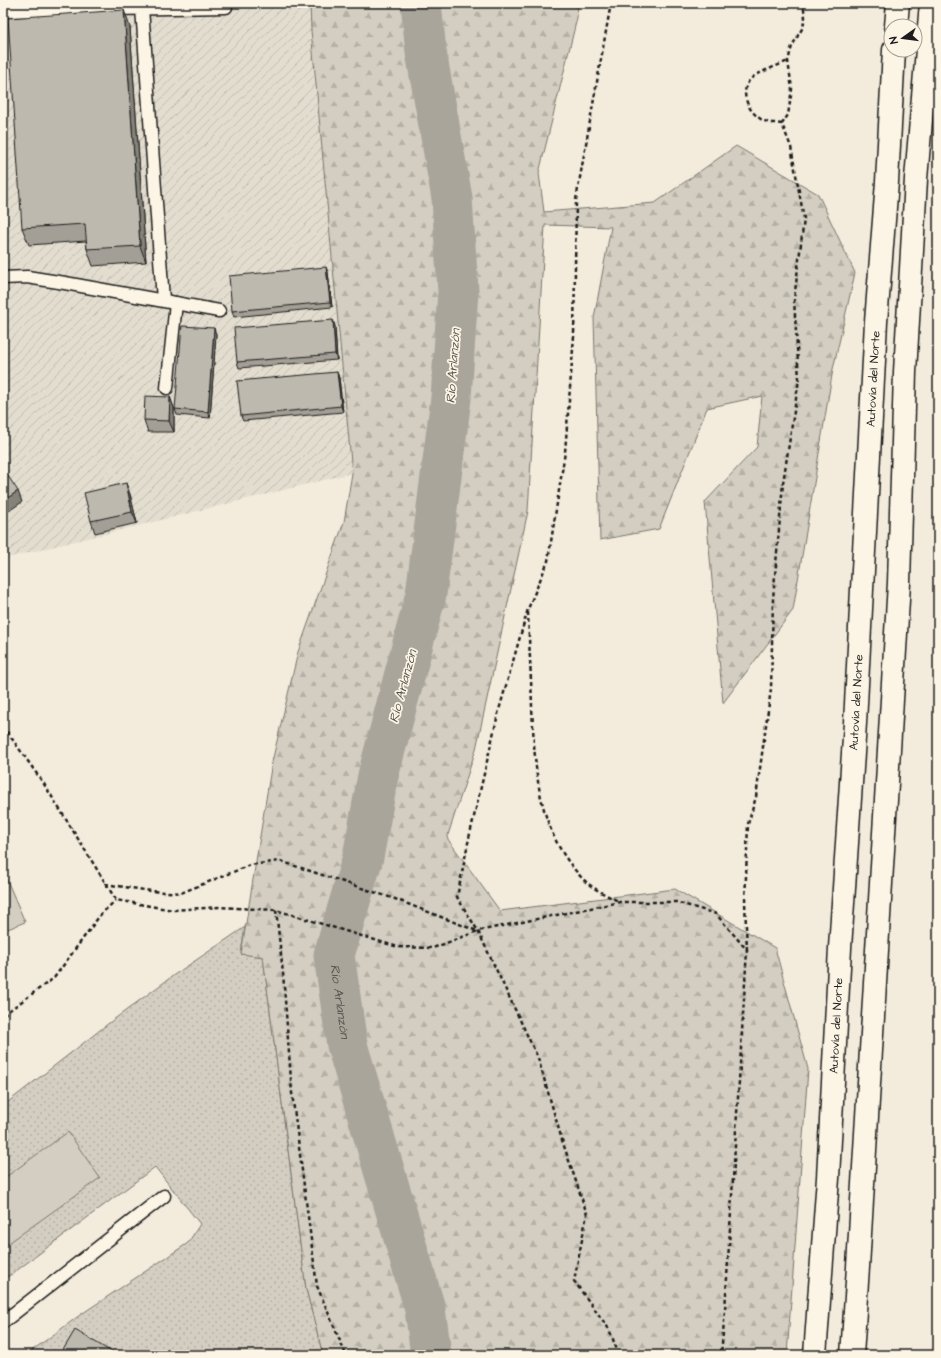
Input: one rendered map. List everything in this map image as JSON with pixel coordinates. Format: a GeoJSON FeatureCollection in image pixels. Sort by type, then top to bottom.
{"type":"FeatureCollection","features":[{"type":"Feature","properties":{"kind":"highway"},"geometry":{"type":"LineString","coordinates":[[897,18],[898,3]]}},
{"type":"Feature","properties":{"kind":"highway"},"geometry":{"type":"LineString","coordinates":[[852,1355],[901,530],[905,372],[916,179],[931,3]]}},
{"type":"Feature","properties":{"kind":"highway","name":"Autovía del Norte"},"geometry":{"type":"LineString","coordinates":[[815,1355],[828,1178],[840,948],[855,723],[876,329],[887,182],[894,58]]}},
{"type":"Feature","properties":{"kind":"highway"},"geometry":{"type":"LineString","coordinates":[[901,530],[912,423],[931,150],[938,73]]}},
{"type":"Feature","properties":{"kind":"lane"},"geometry":{"type":"LineString","coordinates":[[3,11],[226,7]]}},
{"type":"Feature","properties":{"kind":"lane"},"geometry":{"type":"LineString","coordinates":[[142,8],[163,300]]}},
{"type":"Feature","properties":{"kind":"lane"},"geometry":{"type":"LineString","coordinates":[[3,278],[27,277],[219,311]]}},
{"type":"Feature","properties":{"kind":"lane"},"geometry":{"type":"LineString","coordinates":[[167,388],[176,303]]}},
{"type":"Feature","properties":{"kind":"lane"},"geometry":{"type":"LineString","coordinates":[[3,1322],[164,1196]]}},
{"type":"Feature","properties":{"kind":"path"},"geometry":{"type":"LineString","coordinates":[[612,3],[576,200],[574,336],[565,452],[548,561],[528,609],[499,710],[469,838],[457,897],[478,931],[538,1058],[562,1140],[587,1214],[574,1281],[610,1329],[619,1355]]}},
{"type":"Feature","properties":{"kind":"path"},"geometry":{"type":"LineString","coordinates":[[782,124],[788,115],[792,89],[788,61],[792,46],[803,27],[805,17],[803,3]]}},
{"type":"Feature","properties":{"kind":"path"},"geometry":{"type":"LineString","coordinates":[[782,124],[767,122],[759,118],[745,100],[747,86],[753,77],[788,61]]}},
{"type":"Feature","properties":{"kind":"path"},"geometry":{"type":"LineString","coordinates":[[721,1355],[747,950],[745,902],[748,824],[756,797],[771,689],[773,599],[783,483],[800,379],[794,300],[804,219],[791,147],[782,124]]}},
{"type":"Feature","properties":{"kind":"path"},"geometry":{"type":"LineString","coordinates":[[528,609],[534,758],[538,786],[548,826],[562,852],[582,878],[596,890],[620,902]]}},
{"type":"Feature","properties":{"kind":"path"},"geometry":{"type":"LineString","coordinates":[[3,726],[44,784],[116,900],[173,910],[219,908],[276,910],[398,947],[433,948],[478,931],[620,902],[676,902],[716,914],[747,950]]}},
{"type":"Feature","properties":{"kind":"path"},"geometry":{"type":"LineString","coordinates":[[105,884],[151,891],[181,893],[250,865],[280,861],[395,899],[478,931]]}},
{"type":"Feature","properties":{"kind":"path"},"geometry":{"type":"LineString","coordinates":[[3,1015],[54,978],[100,914],[116,900]]}},
{"type":"Feature","properties":{"kind":"path"},"geometry":{"type":"LineString","coordinates":[[276,910],[283,973],[292,1093],[317,1286],[346,1355]]}},
{"type":"Feature","properties":{"kind":"shaded area"},"geometry":{"type":"Polygon","coordinates":[[[3,3],[310,3],[311,30],[352,473],[3,559],[3,3]]]}},
{"type":"Feature","properties":{"kind":"green space"},"geometry":{"type":"Polygon","coordinates":[[[310,3],[578,3],[577,18],[539,173],[544,212],[655,203],[736,146],[818,194],[855,273],[833,369],[793,610],[723,703],[705,502],[757,447],[762,396],[707,408],[659,529],[600,540],[594,318],[611,227],[545,225],[528,511],[476,749],[447,838],[500,911],[675,889],[775,948],[808,1069],[787,1355],[323,1355],[306,1289],[263,957],[241,954],[272,762],[298,652],[344,522],[352,473],[311,30],[310,3]]]}},
{"type":"Feature","properties":{"kind":"green space"},"geometry":{"type":"Polygon","coordinates":[[[3,871],[25,922],[3,931],[3,871]]]}},
{"type":"Feature","properties":{"kind":"green space"},"geometry":{"type":"Polygon","coordinates":[[[245,927],[241,954],[263,956],[306,1289],[323,1355],[26,1355],[80,1315],[188,1243],[200,1224],[155,1167],[12,1274],[3,1279],[3,1106],[109,1023],[174,975],[245,927]]]}},
{"type":"Feature","properties":{"kind":"green space"},"geometry":{"type":"Polygon","coordinates":[[[68,1132],[100,1178],[3,1247],[3,1179],[68,1132]]]}},
{"type":"Feature","properties":{"kind":"building"},"geometry":{"type":"Polygon","coordinates":[[[124,10],[140,246],[87,249],[85,224],[22,228],[8,18],[124,10]]]}},
{"type":"Feature","properties":{"kind":"building"},"geometry":{"type":"Polygon","coordinates":[[[326,267],[330,302],[232,311],[229,276],[326,267]]]}},
{"type":"Feature","properties":{"kind":"building"},"geometry":{"type":"Polygon","coordinates":[[[333,320],[335,354],[237,362],[234,328],[333,320]]]}},
{"type":"Feature","properties":{"kind":"building"},"geometry":{"type":"Polygon","coordinates":[[[182,326],[214,328],[208,412],[175,409],[182,326]]]}},
{"type":"Feature","properties":{"kind":"building"},"geometry":{"type":"Polygon","coordinates":[[[337,372],[341,406],[241,416],[237,381],[337,372]]]}},
{"type":"Feature","properties":{"kind":"building"},"geometry":{"type":"Polygon","coordinates":[[[145,396],[170,397],[169,421],[144,420],[145,396]]]}},
{"type":"Feature","properties":{"kind":"building"},"geometry":{"type":"Polygon","coordinates":[[[6,473],[18,491],[3,501],[3,475],[6,473]]]}},
{"type":"Feature","properties":{"kind":"building"},"geometry":{"type":"Polygon","coordinates":[[[126,483],[132,512],[91,521],[84,493],[126,483]]]}},
{"type":"Feature","properties":{"kind":"building"},"geometry":{"type":"Polygon","coordinates":[[[75,1330],[117,1355],[60,1355],[75,1330]]]}},
{"type":"Feature","properties":{"kind":"waterway","name":"Río Arlanzón"},"geometry":{"type":"LineString","coordinates":[[421,3],[426,52],[452,198],[458,291],[451,398],[426,594],[378,776],[363,857],[334,955],[347,1045],[425,1309],[431,1355]]}}]}
